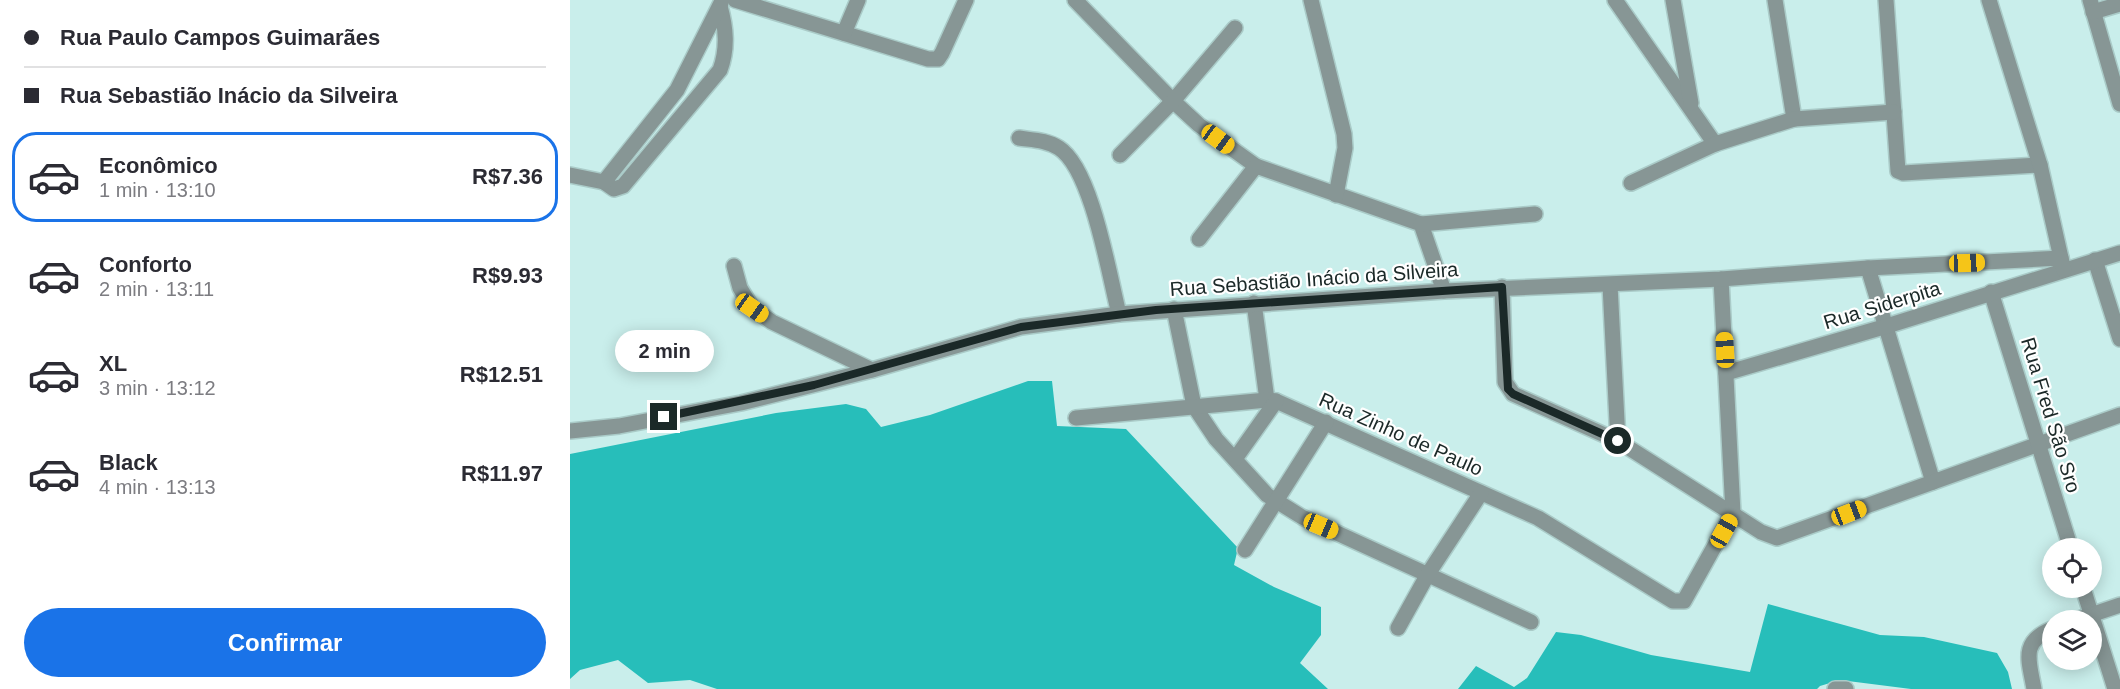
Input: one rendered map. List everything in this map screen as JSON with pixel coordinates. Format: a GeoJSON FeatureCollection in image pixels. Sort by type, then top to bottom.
{"type":"FeatureCollection","features":[{"type":"Feature","properties":{"kind":"street"},"geometry":{"type":"LineString","coordinates":[[735,0],[928,59],[938,58],[966,0]]}},
{"type":"Feature","properties":{"kind":"street"},"geometry":{"type":"LineString","coordinates":[[844,33],[858,0]]}},
{"type":"Feature","properties":{"kind":"street"},"geometry":{"type":"LineString","coordinates":[[1075,0],[1173,102],[1199,125],[1256,166],[1421,224],[1535,214]]}},
{"type":"Feature","properties":{"kind":"street"},"geometry":{"type":"LineString","coordinates":[[1311,0],[1344,134],[1345,148],[1335,195]]}},
{"type":"Feature","properties":{"kind":"street"},"geometry":{"type":"LineString","coordinates":[[1615,0],[1714,144]]}},
{"type":"Feature","properties":{"kind":"street"},"geometry":{"type":"LineString","coordinates":[[1673,0],[1692,109]]}},
{"type":"Feature","properties":{"kind":"street"},"geometry":{"type":"LineString","coordinates":[[1775,0],[1794,119]]}},
{"type":"Feature","properties":{"kind":"street"},"geometry":{"type":"LineString","coordinates":[[1886,0],[1898,171],[1903,173],[2040,165]]}},
{"type":"Feature","properties":{"kind":"street"},"geometry":{"type":"LineString","coordinates":[[1989,0],[2040,165],[2062,264]]}},
{"type":"Feature","properties":{"kind":"street"},"geometry":{"type":"LineString","coordinates":[[604,182],[677,90],[721,3]]}},
{"type":"Feature","properties":{"kind":"street"},"geometry":{"type":"LineString","coordinates":[[570,175],[604,182],[614,189],[623,186],[720,70],[726,52],[721,3]]}},
{"type":"Feature","properties":{"kind":"street"},"geometry":{"type":"LineString","coordinates":[[2120,4],[2091,6],[2120,104]]}},
{"type":"Feature","properties":{"kind":"street"},"geometry":{"type":"LineString","coordinates":[[1120,155],[1173,102],[1235,28]]}},
{"type":"Feature","properties":{"kind":"street"},"geometry":{"type":"LineString","coordinates":[[1631,183],[1714,144],[1794,119],[1894,112]]}},
{"type":"Feature","properties":{"kind":"street"},"geometry":{"type":"LineString","coordinates":[[1019,138],[1048,142],[1060,148],[1079,171],[1090,201],[1119,314]]}},
{"type":"Feature","properties":{"kind":"street"},"geometry":{"type":"LineString","coordinates":[[1199,239],[1256,166]]}},
{"type":"Feature","properties":{"kind":"street"},"geometry":{"type":"LineString","coordinates":[[1421,224],[1444,291]]}},
{"type":"Feature","properties":{"kind":"street","name":"Rua Siderpita"},"geometry":{"type":"LineString","coordinates":[[1726,373],[1887,326],[1991,292],[2062,264],[2095,260],[2120,253]]}},
{"type":"Feature","properties":{"kind":"street"},"geometry":{"type":"LineString","coordinates":[[2095,260],[2120,339]]}},
{"type":"Feature","properties":{"kind":"street","name":"Rua Sebastião Inácio da Silveira"},"geometry":{"type":"LineString","coordinates":[[570,431],[619,426],[741,403],[872,370],[1021,327],[1119,314],[1502,287],[1610,285],[1721,279],[1868,267],[2062,264]]}},
{"type":"Feature","properties":{"kind":"street"},"geometry":{"type":"LineString","coordinates":[[734,266],[740,288],[752,308],[772,322],[872,370]]}},
{"type":"Feature","properties":{"kind":"street"},"geometry":{"type":"LineString","coordinates":[[1868,267],[1934,482]]}},
{"type":"Feature","properties":{"kind":"street"},"geometry":{"type":"LineString","coordinates":[[1721,279],[1733,513]]}},
{"type":"Feature","properties":{"kind":"street"},"geometry":{"type":"LineString","coordinates":[[1610,285],[1618,441]]}},
{"type":"Feature","properties":{"kind":"street"},"geometry":{"type":"LineString","coordinates":[[1502,287],[1508,389],[1513,394],[1618,441],[1761,531],[1777,538],[2120,415]]}},
{"type":"Feature","properties":{"kind":"street","name":"Rua Fred São Sro"},"geometry":{"type":"LineString","coordinates":[[1991,292],[2067,538]]}},
{"type":"Feature","properties":{"kind":"street"},"geometry":{"type":"LineString","coordinates":[[1235,459],[1272,400],[1254,303]]}},
{"type":"Feature","properties":{"kind":"street"},"geometry":{"type":"LineString","coordinates":[[1174,309],[1194,406],[1235,459],[1275,502],[1302,517],[1531,622]]}},
{"type":"Feature","properties":{"kind":"street","name":"Rua Zinho de Paulo"},"geometry":{"type":"LineString","coordinates":[[1076,418],[1272,400],[1538,518],[1673,601],[1684,601],[1733,513]]}},
{"type":"Feature","properties":{"kind":"street"},"geometry":{"type":"LineString","coordinates":[[1245,550],[1326,422]]}},
{"type":"Feature","properties":{"kind":"street"},"geometry":{"type":"LineString","coordinates":[[1398,628],[1428,574],[1481,493]]}},
{"type":"Feature","properties":{"kind":"street"},"geometry":{"type":"LineString","coordinates":[[2102,610],[2120,605]]}},
{"type":"Feature","properties":{"kind":"street"},"geometry":{"type":"LineString","coordinates":[[2034,689],[2029,657],[2030,647],[2038,635],[2042,633]]}},
{"type":"Feature","properties":{"kind":"street"},"geometry":{"type":"LineString","coordinates":[[2102,646],[2115,689]]}},
{"type":"Feature","properties":{"kind":"street"},"geometry":{"type":"LineString","coordinates":[[1835,689],[1846,689]]}},
{"type":"Feature","properties":{"kind":"shaded area"},"geometry":{"type":"Polygon","coordinates":[[[1028,381],[1052,381],[1057,426],[1126,429],[1238,548],[1234,565],[1274,587],[1321,607],[1321,635],[1300,663],[1328,689],[717,689],[690,680],[648,683],[618,660],[580,670],[570,679],[570,454],[776,413],[846,404],[866,409],[881,427],[930,415],[1028,381]]]}},
{"type":"Feature","properties":{"kind":"shaded area"},"geometry":{"type":"Polygon","coordinates":[[[1768,604],[1880,635],[1924,637],[1997,653],[2008,672],[2012,689],[1911,689],[1840,680],[1817,689],[1458,689],[1476,666],[1514,687],[1527,678],[1556,632],[1581,635],[1651,655],[1750,672],[1768,604]]]}},
{"type":"Feature","properties":{"kind":"route"},"geometry":{"type":"LineString","coordinates":[[664,417],[741,403],[814,385],[1021,327],[1156,310],[1502,287],[1505,382],[1508,389],[1513,394],[1618,441]]}}]}
